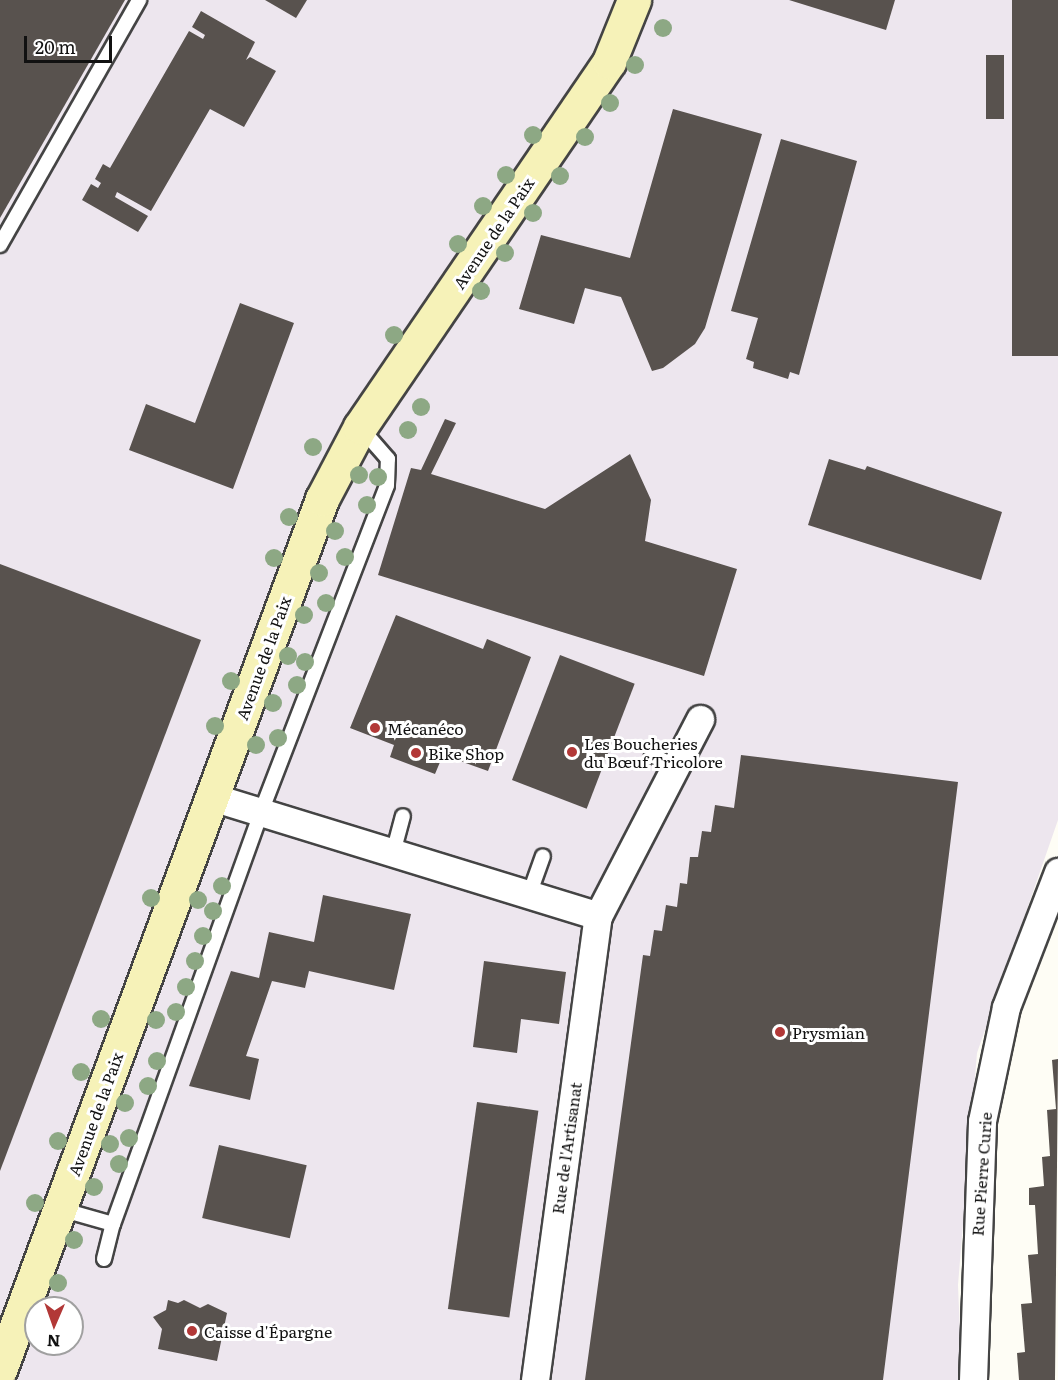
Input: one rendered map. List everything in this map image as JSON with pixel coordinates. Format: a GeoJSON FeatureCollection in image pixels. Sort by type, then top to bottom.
{"type":"FeatureCollection","features":[{"type":"Feature","properties":{"kind":"main road","name":"Avenue de la Paix"},"geometry":{"type":"LineString","coordinates":[[0,1370],[322,499],[360,427],[609,62],[634,0]]}},
{"type":"Feature","properties":{"kind":"street","name":"Rue de l'Artisanat"},"geometry":{"type":"LineString","coordinates":[[535,1380],[598,916],[700,719]]}},
{"type":"Feature","properties":{"kind":"street"},"geometry":{"type":"LineString","coordinates":[[212,797],[598,916]]}},
{"type":"Feature","properties":{"kind":"street","name":"Rue Pierre Curie"},"geometry":{"type":"LineString","coordinates":[[973,1380],[982,1121],[1006,1007],[1058,872]]}},
{"type":"Feature","properties":{"kind":"lane"},"geometry":{"type":"LineString","coordinates":[[0,245],[139,0]]}},
{"type":"Feature","properties":{"kind":"lane"},"geometry":{"type":"LineString","coordinates":[[104,1259],[113,1224],[261,812],[387,485],[388,459],[360,427]]}},
{"type":"Feature","properties":{"kind":"lane"},"geometry":{"type":"LineString","coordinates":[[652,755],[677,767]]}},
{"type":"Feature","properties":{"kind":"lane"},"geometry":{"type":"LineString","coordinates":[[393,853],[404,816]]}},
{"type":"Feature","properties":{"kind":"lane"},"geometry":{"type":"LineString","coordinates":[[529,895],[543,856]]}},
{"type":"Feature","properties":{"kind":"lane"},"geometry":{"type":"LineString","coordinates":[[60,1209],[113,1224]]}},
{"type":"Feature","properties":{"kind":"shaded area"},"geometry":{"type":"Polygon","coordinates":[[[0,0],[1058,0],[1058,820],[977,1053],[958,1285],[962,1380],[0,1380],[0,0]]]}},
{"type":"Feature","properties":{"kind":"building"},"geometry":{"type":"Polygon","coordinates":[[[0,0],[125,0],[0,218],[0,0]]]}},
{"type":"Feature","properties":{"kind":"building"},"geometry":{"type":"Polygon","coordinates":[[[265,0],[307,0],[296,18],[265,0]]]}},
{"type":"Feature","properties":{"kind":"building"},"geometry":{"type":"Polygon","coordinates":[[[789,0],[895,0],[886,30],[789,0]]]}},
{"type":"Feature","properties":{"kind":"building"},"geometry":{"type":"Polygon","coordinates":[[[1012,0],[1058,0],[1058,356],[1012,356],[1012,0]]]}},
{"type":"Feature","properties":{"kind":"building"},"geometry":{"type":"Polygon","coordinates":[[[201,11],[255,42],[246,60],[250,57],[276,71],[244,127],[210,109],[151,211],[117,192],[115,197],[148,216],[138,232],[82,200],[91,184],[98,188],[101,183],[95,179],[103,164],[110,168],[189,31],[203,39],[205,35],[192,27],[201,11]]]}},
{"type":"Feature","properties":{"kind":"building"},"geometry":{"type":"Polygon","coordinates":[[[986,55],[1004,55],[1004,119],[986,119],[986,55]]]}},
{"type":"Feature","properties":{"kind":"building"},"geometry":{"type":"Polygon","coordinates":[[[673,109],[762,134],[705,328],[695,344],[663,368],[652,371],[621,297],[585,288],[574,324],[519,309],[541,235],[630,258],[673,109]]]}},
{"type":"Feature","properties":{"kind":"building"},"geometry":{"type":"Polygon","coordinates":[[[781,139],[857,161],[799,375],[790,372],[788,379],[753,368],[754,362],[746,359],[758,318],[731,311],[781,139]]]}},
{"type":"Feature","properties":{"kind":"building"},"geometry":{"type":"Polygon","coordinates":[[[240,303],[294,323],[233,489],[129,450],[146,404],[195,423],[240,303]]]}},
{"type":"Feature","properties":{"kind":"building"},"geometry":{"type":"Polygon","coordinates":[[[445,419],[456,423],[431,474],[545,509],[630,454],[651,500],[645,541],[737,569],[704,676],[378,575],[411,468],[421,470],[445,419]]]}},
{"type":"Feature","properties":{"kind":"building"},"geometry":{"type":"Polygon","coordinates":[[[829,459],[865,470],[867,466],[1002,512],[981,580],[808,525],[829,459]]]}},
{"type":"Feature","properties":{"kind":"building"},"geometry":{"type":"Polygon","coordinates":[[[0,564],[201,640],[0,1171],[0,564]]]}},
{"type":"Feature","properties":{"kind":"building"},"geometry":{"type":"Polygon","coordinates":[[[396,615],[483,649],[487,639],[531,657],[488,771],[443,755],[435,774],[390,757],[394,745],[350,728],[396,615]]]}},
{"type":"Feature","properties":{"kind":"building"},"geometry":{"type":"Polygon","coordinates":[[[560,655],[635,684],[587,809],[512,780],[560,655]]]}},
{"type":"Feature","properties":{"kind":"building","name":"Prysmian"},"geometry":{"type":"Polygon","coordinates":[[[741,755],[958,782],[883,1380],[585,1380],[643,955],[650,956],[654,930],[662,931],[666,905],[677,907],[680,883],[687,884],[690,857],[698,857],[702,831],[711,832],[715,805],[734,808],[741,755]]]}},
{"type":"Feature","properties":{"kind":"building"},"geometry":{"type":"Polygon","coordinates":[[[323,895],[411,914],[394,990],[309,971],[305,988],[272,981],[246,1056],[259,1059],[250,1100],[189,1086],[231,971],[259,978],[269,932],[314,942],[323,895]]]}},
{"type":"Feature","properties":{"kind":"building"},"geometry":{"type":"Polygon","coordinates":[[[484,961],[566,972],[559,1024],[521,1019],[517,1053],[473,1047],[484,961]]]}},
{"type":"Feature","properties":{"kind":"building"},"geometry":{"type":"Polygon","coordinates":[[[1058,1059],[1055,1380],[1019,1380],[1017,1353],[1025,1352],[1021,1304],[1032,1303],[1028,1255],[1038,1254],[1035,1205],[1029,1205],[1029,1188],[1044,1186],[1042,1157],[1050,1156],[1047,1110],[1056,1109],[1052,1060],[1058,1059]]]}},
{"type":"Feature","properties":{"kind":"building"},"geometry":{"type":"Polygon","coordinates":[[[477,1102],[538,1111],[509,1318],[448,1309],[477,1102]]]}},
{"type":"Feature","properties":{"kind":"building"},"geometry":{"type":"Polygon","coordinates":[[[219,1145],[307,1165],[290,1238],[202,1218],[219,1145]]]}},
{"type":"Feature","properties":{"kind":"building","name":"Caisse d'Épargne"},"geometry":{"type":"Polygon","coordinates":[[[168,1300],[178,1303],[184,1300],[200,1308],[208,1304],[227,1313],[217,1361],[158,1349],[162,1329],[153,1317],[166,1310],[168,1300]]]}},
{"type":"Feature","properties":{"kind":"place","name":"Mécanéco"},"geometry":{"type":"Point","coordinates":[375,728]}},
{"type":"Feature","properties":{"kind":"place","name":"Les Boucheries du Bœuf Tricolore"},"geometry":{"type":"Point","coordinates":[572,752]}},
{"type":"Feature","properties":{"kind":"place","name":"Bike Shop"},"geometry":{"type":"Point","coordinates":[416,753]}},
{"type":"Feature","properties":{"kind":"place","name":"Prysmian"},"geometry":{"type":"Point","coordinates":[780,1032]}},
{"type":"Feature","properties":{"kind":"place","name":"Caisse d'Épargne"},"geometry":{"type":"Point","coordinates":[192,1331]}}]}
